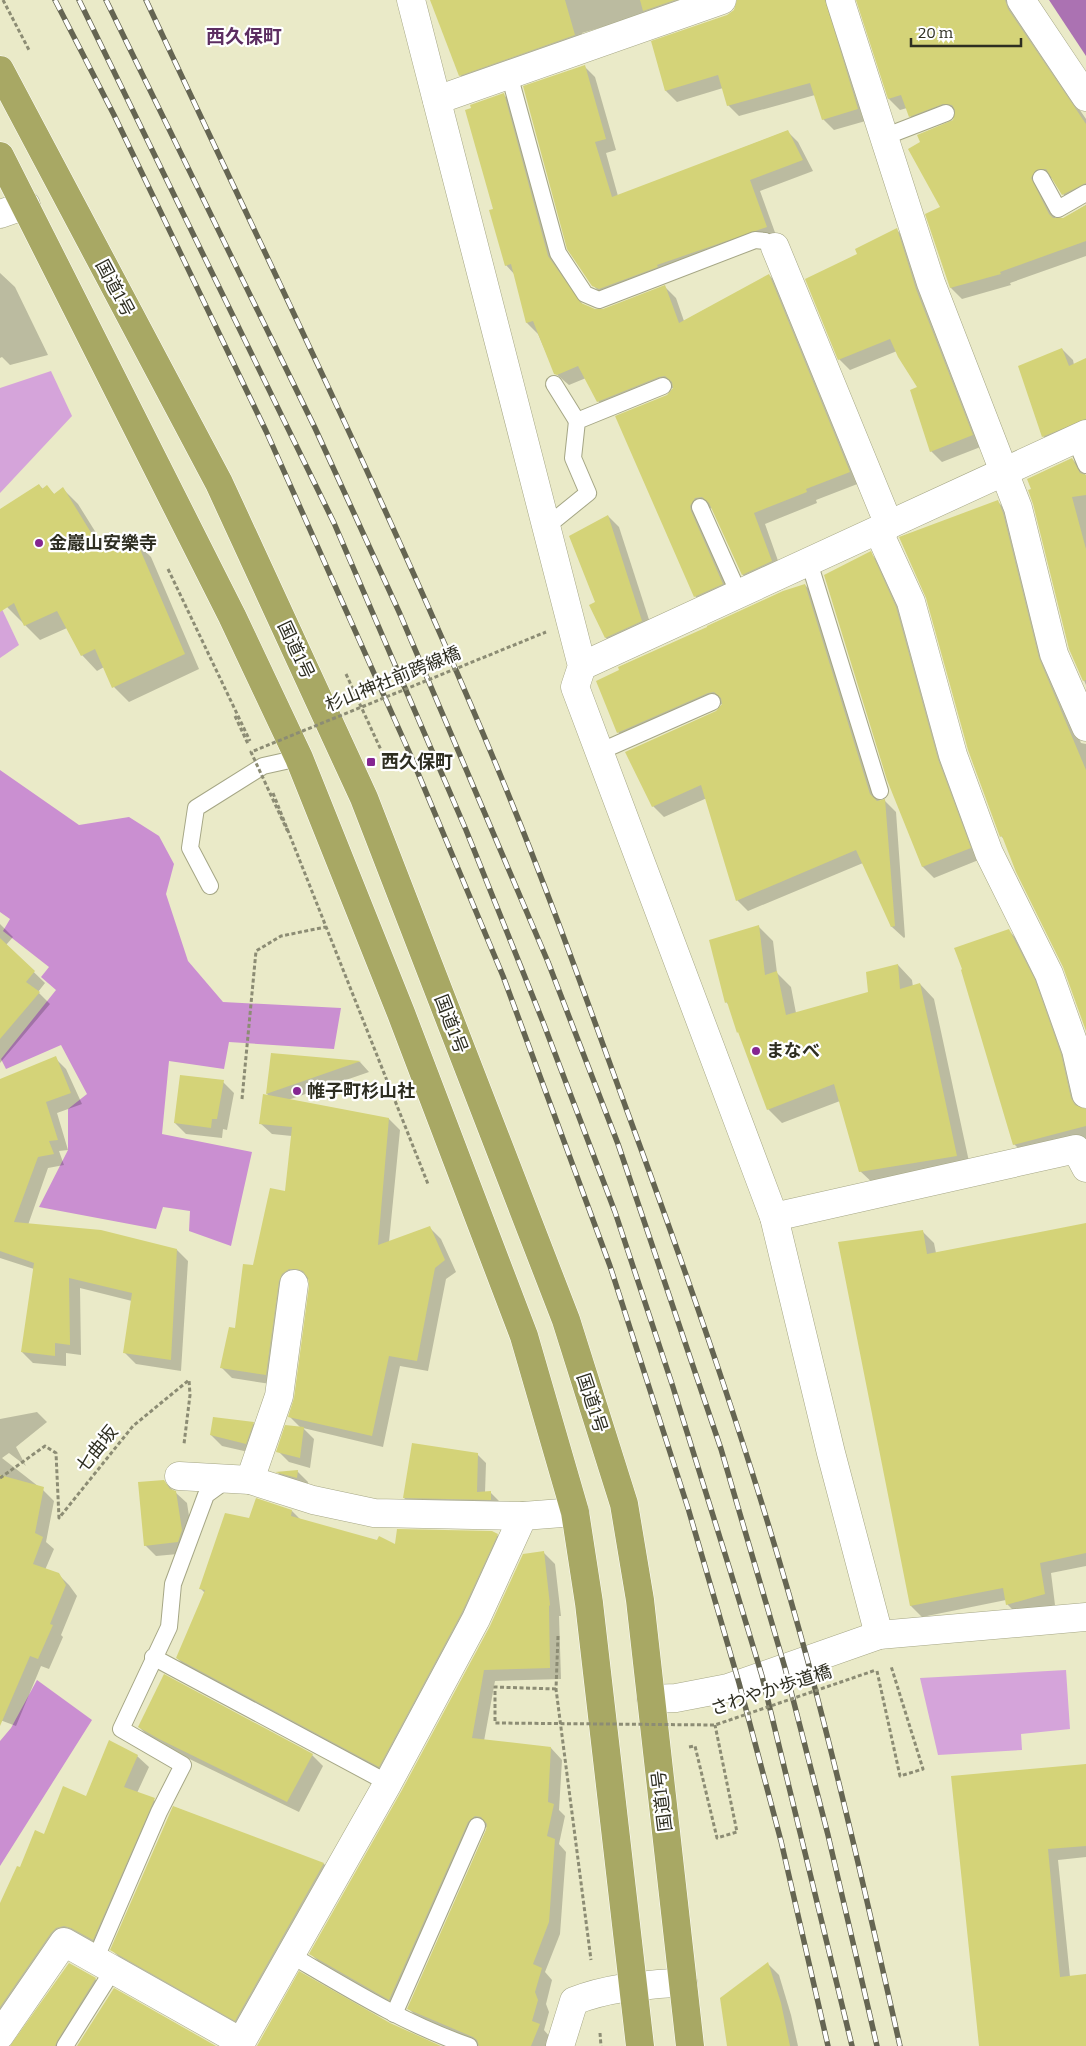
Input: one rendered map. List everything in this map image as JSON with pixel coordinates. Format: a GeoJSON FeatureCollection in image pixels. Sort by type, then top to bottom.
{"type":"FeatureCollection","features":[{"type":"Feature","properties":{"kind":"highway","name":"国道1号"},"geometry":{"type":"LineString","coordinates":[[0,70],[219,483],[364,798],[566,1320],[624,1504],[640,1600],[690,2046]]}},
{"type":"Feature","properties":{"kind":"highway"},"geometry":{"type":"LineString","coordinates":[[0,156],[232,616],[299,758],[401,1012],[524,1336],[575,1512],[589,1603],[640,2046]]}},
{"type":"Feature","properties":{"kind":"street"},"geometry":{"type":"LineString","coordinates":[[411,0],[582,666],[575,687],[774,1217],[879,1635]]}},
{"type":"Feature","properties":{"kind":"street"},"geometry":{"type":"LineString","coordinates":[[437,100],[722,0]]}},
{"type":"Feature","properties":{"kind":"street"},"geometry":{"type":"LineString","coordinates":[[840,0],[931,282],[1018,508],[1054,654],[1082,710]]}},
{"type":"Feature","properties":{"kind":"street"},"geometry":{"type":"LineString","coordinates":[[1022,0],[1086,97]]}},
{"type":"Feature","properties":{"kind":"street"},"geometry":{"type":"LineString","coordinates":[[0,214],[26,205]]}},
{"type":"Feature","properties":{"kind":"street"},"geometry":{"type":"LineString","coordinates":[[775,248],[912,602],[953,755],[989,853],[1049,974],[1076,1050],[1086,1094]]}},
{"type":"Feature","properties":{"kind":"street"},"geometry":{"type":"LineString","coordinates":[[582,666],[1080,437]]}},
{"type":"Feature","properties":{"kind":"street"},"geometry":{"type":"LineString","coordinates":[[774,1217],[1076,1149],[1086,1168]]}},
{"type":"Feature","properties":{"kind":"street"},"geometry":{"type":"LineString","coordinates":[[240,1480],[279,1396],[294,1284]]}},
{"type":"Feature","properties":{"kind":"street"},"geometry":{"type":"LineString","coordinates":[[179,1476],[240,1480],[313,1500],[374,1513],[523,1516],[575,1512]]}},
{"type":"Feature","properties":{"kind":"street"},"geometry":{"type":"LineString","coordinates":[[0,2035],[64,1942],[240,2044],[388,1783],[476,1619],[523,1516]]}},
{"type":"Feature","properties":{"kind":"street"},"geometry":{"type":"LineString","coordinates":[[651,1699],[676,1698],[728,1688],[879,1635],[1086,1617]]}},
{"type":"Feature","properties":{"kind":"street"},"geometry":{"type":"LineString","coordinates":[[560,2046],[574,2001],[595,1993],[634,1986],[683,1982]]}},
{"type":"Feature","properties":{"kind":"lane"},"geometry":{"type":"LineString","coordinates":[[509,74],[558,253],[585,294],[599,300],[755,240],[765,241],[775,248]]}},
{"type":"Feature","properties":{"kind":"lane"},"geometry":{"type":"LineString","coordinates":[[884,137],[946,113]]}},
{"type":"Feature","properties":{"kind":"lane"},"geometry":{"type":"LineString","coordinates":[[1041,178],[1058,209],[1086,193]]}},
{"type":"Feature","properties":{"kind":"lane"},"geometry":{"type":"LineString","coordinates":[[546,527],[588,493],[573,458],[577,421],[554,384]]}},
{"type":"Feature","properties":{"kind":"lane"},"geometry":{"type":"LineString","coordinates":[[577,421],[663,386]]}},
{"type":"Feature","properties":{"kind":"lane"},"geometry":{"type":"LineString","coordinates":[[1080,437],[1086,465]]}},
{"type":"Feature","properties":{"kind":"lane"},"geometry":{"type":"LineString","coordinates":[[700,507],[739,594]]}},
{"type":"Feature","properties":{"kind":"lane"},"geometry":{"type":"LineString","coordinates":[[809,562],[880,791]]}},
{"type":"Feature","properties":{"kind":"lane"},"geometry":{"type":"LineString","coordinates":[[599,752],[712,702]]}},
{"type":"Feature","properties":{"kind":"lane"},"geometry":{"type":"LineString","coordinates":[[210,886],[190,848],[196,808],[263,766],[299,758]]}},
{"type":"Feature","properties":{"kind":"lane"},"geometry":{"type":"LineString","coordinates":[[65,2046],[104,1965],[159,1812],[183,1765],[122,1729],[153,1657],[169,1626],[173,1584],[206,1495],[240,1480]]}},
{"type":"Feature","properties":{"kind":"lane"},"geometry":{"type":"LineString","coordinates":[[153,1657],[388,1783]]}},
{"type":"Feature","properties":{"kind":"lane"},"geometry":{"type":"LineString","coordinates":[[394,2014],[477,1826]]}},
{"type":"Feature","properties":{"kind":"lane"},"geometry":{"type":"LineString","coordinates":[[291,1955],[394,2014],[440,2036],[469,2046]]}},
{"type":"Feature","properties":{"kind":"path"},"geometry":{"type":"LineString","coordinates":[[168,568],[221,682],[263,766],[432,1193]]}},
{"type":"Feature","properties":{"kind":"path","name":"杉山神社前跨線橋"},"geometry":{"type":"LineString","coordinates":[[251,752],[546,632]]}},
{"type":"Feature","properties":{"kind":"path"},"geometry":{"type":"LineString","coordinates":[[221,682],[287,829]]}},
{"type":"Feature","properties":{"kind":"path"},"geometry":{"type":"LineString","coordinates":[[242,1099],[256,951],[281,936],[326,927]]}},
{"type":"Feature","properties":{"kind":"path","name":"七曲坂"},"geometry":{"type":"LineString","coordinates":[[0,1478],[45,1446],[56,1453],[59,1518],[133,1426],[189,1380],[190,1395],[179,1476]]}},
{"type":"Feature","properties":{"kind":"path"},"geometry":{"type":"LineString","coordinates":[[558,1630],[556,1689],[601,2046]]}},
{"type":"Feature","properties":{"kind":"path","name":"さわやか歩道橋"},"geometry":{"type":"LineString","coordinates":[[556,1689],[496,1687],[495,1723],[716,1726],[876,1670],[900,1776],[923,1770],[897,1680]]}},
{"type":"Feature","properties":{"kind":"path"},"geometry":{"type":"LineString","coordinates":[[695,1746],[717,1838],[737,1832],[716,1726]]}},
{"type":"Feature","properties":{"kind":"shaded area"},"geometry":{"type":"Polygon","coordinates":[[[1049,0],[1086,0],[1086,56],[1049,0]]]}},
{"type":"Feature","properties":{"kind":"shaded area"},"geometry":{"type":"Polygon","coordinates":[[[51,371],[72,416],[0,493],[0,388],[51,371]]]}},
{"type":"Feature","properties":{"kind":"shaded area"},"geometry":{"type":"Polygon","coordinates":[[[0,605],[19,645],[0,658],[0,605]]]}},
{"type":"Feature","properties":{"kind":"shaded area"},"geometry":{"type":"Polygon","coordinates":[[[0,770],[79,825],[129,817],[159,836],[174,864],[166,894],[188,961],[223,1002],[341,1008],[334,1049],[229,1042],[224,1069],[169,1061],[162,1134],[252,1152],[231,1246],[189,1231],[190,1211],[163,1207],[156,1229],[39,1207],[68,1150],[68,1109],[87,1094],[61,1045],[6,1069],[1,1059],[56,990],[41,977],[49,967],[3,931],[10,919],[0,912],[0,770]]]}},
{"type":"Feature","properties":{"kind":"shaded area"},"geometry":{"type":"Polygon","coordinates":[[[1066,1670],[1070,1729],[1021,1734],[1022,1750],[938,1755],[920,1678],[1066,1670]]]}},
{"type":"Feature","properties":{"kind":"shaded area"},"geometry":{"type":"Polygon","coordinates":[[[37,1680],[92,1720],[0,1866],[0,1741],[11,1728],[37,1680]]]}},
{"type":"Feature","properties":{"kind":"building"},"geometry":{"type":"Polygon","coordinates":[[[430,0],[565,0],[575,35],[459,76],[430,0]]]}},
{"type":"Feature","properties":{"kind":"building"},"geometry":{"type":"Polygon","coordinates":[[[640,0],[675,0],[643,11],[640,0]]]}},
{"type":"Feature","properties":{"kind":"building"},"geometry":{"type":"Polygon","coordinates":[[[737,0],[825,0],[858,109],[822,120],[810,83],[727,106],[718,75],[665,91],[651,41],[727,15],[734,10],[737,0]]]}},
{"type":"Feature","properties":{"kind":"building"},"geometry":{"type":"Polygon","coordinates":[[[856,0],[1005,0],[1008,9],[1086,124],[1086,183],[1062,195],[1046,169],[1036,170],[1031,178],[1049,214],[1053,218],[1063,218],[1086,205],[1086,241],[1000,272],[1001,274],[950,288],[925,214],[940,207],[908,149],[920,142],[917,135],[953,120],[955,110],[952,105],[943,104],[909,117],[901,95],[888,99],[856,0]]]}},
{"type":"Feature","properties":{"kind":"building"},"geometry":{"type":"Polygon","coordinates":[[[585,65],[606,139],[595,142],[612,197],[788,130],[803,160],[750,180],[767,227],[657,265],[658,267],[599,289],[592,286],[567,249],[523,86],[585,65]]]}},
{"type":"Feature","properties":{"kind":"building"},"geometry":{"type":"Polygon","coordinates":[[[504,93],[548,256],[581,303],[595,309],[603,309],[665,285],[679,323],[769,274],[850,472],[806,489],[807,492],[754,513],[772,561],[742,575],[709,503],[702,497],[695,498],[690,506],[691,511],[723,584],[694,597],[615,416],[667,395],[673,388],[672,382],[665,376],[659,377],[597,402],[578,366],[557,375],[554,374],[533,321],[526,323],[511,264],[505,266],[489,210],[493,209],[465,110],[471,108],[470,105],[504,93]]]}},
{"type":"Feature","properties":{"kind":"building"},"geometry":{"type":"Polygon","coordinates":[[[897,228],[916,289],[973,435],[930,452],[910,390],[917,387],[898,357],[890,339],[838,360],[805,279],[857,254],[855,249],[897,228]]]}},
{"type":"Feature","properties":{"kind":"building"},"geometry":{"type":"Polygon","coordinates":[[[1062,348],[1069,366],[1086,358],[1086,419],[1042,437],[1018,366],[1062,348]]]}},
{"type":"Feature","properties":{"kind":"building"},"geometry":{"type":"Polygon","coordinates":[[[1072,458],[1080,473],[1086,475],[1086,495],[1072,497],[1086,549],[1086,680],[1083,681],[1069,649],[1028,490],[1031,489],[1027,479],[1072,458]]]}},
{"type":"Feature","properties":{"kind":"building"},"geometry":{"type":"Polygon","coordinates":[[[39,484],[42,489],[47,485],[54,494],[63,487],[98,544],[112,538],[117,547],[136,540],[185,654],[112,688],[95,649],[81,656],[57,611],[24,626],[14,603],[0,612],[0,509],[39,484]]]}},
{"type":"Feature","properties":{"kind":"building"},"geometry":{"type":"Polygon","coordinates":[[[998,500],[1003,513],[1039,658],[1086,770],[1086,1031],[1063,967],[1016,872],[1002,836],[1000,837],[968,750],[926,598],[899,537],[998,500]]]}},
{"type":"Feature","properties":{"kind":"building"},"geometry":{"type":"Polygon","coordinates":[[[608,515],[642,621],[605,638],[589,605],[595,602],[569,536],[608,515]]]}},
{"type":"Feature","properties":{"kind":"building"},"geometry":{"type":"Polygon","coordinates":[[[871,551],[896,607],[938,759],[971,848],[922,867],[887,780],[824,575],[871,551]]]}},
{"type":"Feature","properties":{"kind":"building"},"geometry":{"type":"Polygon","coordinates":[[[805,584],[870,794],[877,801],[885,799],[895,926],[891,927],[856,850],[736,901],[701,785],[652,807],[625,752],[716,711],[722,704],[721,698],[714,692],[708,693],[617,733],[596,681],[619,670],[618,667],[783,591],[805,584]]]}},
{"type":"Feature","properties":{"kind":"building"},"geometry":{"type":"Polygon","coordinates":[[[759,925],[765,975],[777,971],[786,1015],[868,992],[866,972],[898,964],[900,989],[920,983],[957,1156],[859,1172],[834,1084],[767,1110],[727,1002],[725,1003],[709,940],[759,925]]]}},
{"type":"Feature","properties":{"kind":"building"},"geometry":{"type":"Polygon","coordinates":[[[1009,929],[1035,980],[1061,1054],[1071,1098],[1075,1105],[1086,1109],[1086,1126],[1013,1145],[962,969],[954,948],[1009,929]]]}},
{"type":"Feature","properties":{"kind":"building"},"geometry":{"type":"Polygon","coordinates":[[[0,938],[35,971],[26,982],[40,992],[0,1039],[0,938]]]}},
{"type":"Feature","properties":{"kind":"building"},"geometry":{"type":"Polygon","coordinates":[[[271,1053],[361,1061],[266,1094],[271,1053]]]}},
{"type":"Feature","properties":{"kind":"building"},"geometry":{"type":"Polygon","coordinates":[[[56,1056],[71,1093],[46,1102],[58,1140],[49,1141],[54,1154],[38,1157],[14,1222],[101,1230],[177,1249],[171,1360],[123,1353],[132,1293],[69,1278],[70,1345],[55,1343],[55,1356],[21,1352],[34,1263],[0,1251],[0,1079],[56,1056]]]}},
{"type":"Feature","properties":{"kind":"building"},"geometry":{"type":"Polygon","coordinates":[[[180,1075],[224,1080],[217,1119],[212,1119],[211,1128],[174,1123],[180,1075]]]}},
{"type":"Feature","properties":{"kind":"building"},"geometry":{"type":"Polygon","coordinates":[[[263,1094],[389,1118],[378,1245],[430,1226],[445,1260],[435,1268],[417,1361],[389,1356],[372,1436],[288,1417],[294,1398],[309,1286],[308,1278],[303,1271],[289,1269],[282,1274],[279,1281],[266,1375],[220,1368],[229,1327],[235,1328],[243,1264],[253,1265],[270,1188],[285,1191],[292,1127],[259,1124],[263,1094]]]}},
{"type":"Feature","properties":{"kind":"building"},"geometry":{"type":"Polygon","coordinates":[[[1086,1223],[1086,1553],[1040,1563],[1045,1594],[1006,1605],[1003,1588],[910,1606],[838,1242],[923,1230],[927,1254],[1086,1223]]]}},
{"type":"Feature","properties":{"kind":"building"},"geometry":{"type":"Polygon","coordinates":[[[213,1417],[254,1422],[246,1444],[210,1435],[213,1417]]]}},
{"type":"Feature","properties":{"kind":"building"},"geometry":{"type":"Polygon","coordinates":[[[285,1425],[304,1427],[300,1458],[276,1452],[285,1425]]]}},
{"type":"Feature","properties":{"kind":"building"},"geometry":{"type":"Polygon","coordinates":[[[412,1443],[478,1453],[477,1492],[491,1491],[491,1500],[403,1498],[412,1443]]]}},
{"type":"Feature","properties":{"kind":"building"},"geometry":{"type":"Polygon","coordinates":[[[298,1470],[297,1478],[275,1472],[298,1470]]]}},
{"type":"Feature","properties":{"kind":"building"},"geometry":{"type":"Polygon","coordinates":[[[0,1475],[44,1487],[35,1533],[43,1537],[33,1564],[59,1573],[66,1585],[50,1624],[53,1625],[38,1659],[30,1656],[0,1726],[0,1475]]]}},
{"type":"Feature","properties":{"kind":"building"},"geometry":{"type":"Polygon","coordinates":[[[164,1480],[170,1489],[176,1491],[182,1530],[178,1542],[144,1546],[138,1482],[164,1480]]]}},
{"type":"Feature","properties":{"kind":"building"},"geometry":{"type":"Polygon","coordinates":[[[256,1498],[292,1510],[291,1516],[377,1540],[379,1536],[395,1544],[397,1529],[492,1531],[498,1534],[462,1612],[379,1767],[176,1658],[205,1590],[199,1589],[225,1513],[249,1518],[256,1498]]]}},
{"type":"Feature","properties":{"kind":"building"},"geometry":{"type":"Polygon","coordinates":[[[544,1551],[550,1605],[550,1668],[484,1670],[472,1738],[551,1747],[548,1802],[554,1804],[547,1836],[555,1839],[549,1922],[533,1964],[542,1968],[535,1992],[538,2000],[532,2021],[540,2024],[531,2046],[479,2046],[477,2040],[473,2037],[407,2009],[486,1830],[487,1824],[481,1817],[475,1816],[468,1822],[389,2000],[309,1954],[402,1790],[490,1626],[523,1554],[544,1551]]]}},
{"type":"Feature","properties":{"kind":"building"},"geometry":{"type":"Polygon","coordinates":[[[164,1674],[313,1754],[287,1802],[138,1727],[164,1674]]]}},
{"type":"Feature","properties":{"kind":"building"},"geometry":{"type":"Polygon","coordinates":[[[109,1740],[138,1755],[124,1787],[155,1798],[93,1940],[71,1928],[64,1926],[56,1928],[0,2007],[0,1903],[17,1866],[20,1867],[35,1830],[44,1834],[63,1786],[86,1796],[109,1740]]]}},
{"type":"Feature","properties":{"kind":"building"},"geometry":{"type":"Polygon","coordinates":[[[1086,1764],[1086,1846],[1048,1849],[1060,1977],[1086,1974],[1086,2046],[979,2046],[951,1776],[1086,1764]]]}},
{"type":"Feature","properties":{"kind":"building"},"geometry":{"type":"Polygon","coordinates":[[[173,1806],[324,1863],[235,2021],[110,1950],[173,1806]]]}},
{"type":"Feature","properties":{"kind":"building"},"geometry":{"type":"Polygon","coordinates":[[[768,1962],[781,2003],[790,2046],[727,2046],[720,1998],[768,1962]]]}},
{"type":"Feature","properties":{"kind":"building"},"geometry":{"type":"Polygon","coordinates":[[[69,1963],[96,1978],[55,2046],[10,2046],[69,1963]]]}},
{"type":"Feature","properties":{"kind":"building"},"geometry":{"type":"Polygon","coordinates":[[[299,1971],[390,2023],[441,2046],[257,2046],[299,1971]]]}},
{"type":"Feature","properties":{"kind":"building"},"geometry":{"type":"Polygon","coordinates":[[[114,1988],[216,2046],[77,2046],[114,1988]]]}},
{"type":"Feature","properties":{"kind":"railway"},"geometry":{"type":"LineString","coordinates":[[55,0],[114,115],[266,431],[410,754],[503,976],[610,1266],[688,1508],[739,1683],[781,1841],[828,2046]]}},
{"type":"Feature","properties":{"kind":"railway"},"geometry":{"type":"LineString","coordinates":[[79,0],[334,523],[466,830],[543,1022],[615,1212],[672,1384],[762,1676],[852,2046]]}},
{"type":"Feature","properties":{"kind":"railway"},"geometry":{"type":"LineString","coordinates":[[106,0],[315,428],[400,614],[548,962],[618,1144],[721,1449],[785,1668],[828,1835],[877,2046]]}},
{"type":"Feature","properties":{"kind":"railway"},"geometry":{"type":"LineString","coordinates":[[146,0],[417,582],[502,779],[581,984],[700,1314],[746,1452],[808,1662],[833,1758],[900,2046]]}},
{"type":"Feature","properties":{"kind":"place","name":"金巖山安樂寺"},"geometry":{"type":"Point","coordinates":[39,543]}},
{"type":"Feature","properties":{"kind":"place","name":"西久保町"},"geometry":{"type":"Point","coordinates":[371,762]}},
{"type":"Feature","properties":{"kind":"place","name":"まなべ"},"geometry":{"type":"Point","coordinates":[756,1051]}},
{"type":"Feature","properties":{"kind":"place","name":"帷子町杉山社"},"geometry":{"type":"Point","coordinates":[297,1091]}},
{"type":"Feature","properties":{"kind":"district","name":"西久保町"},"geometry":{"type":"Point","coordinates":[244,36]}}]}
